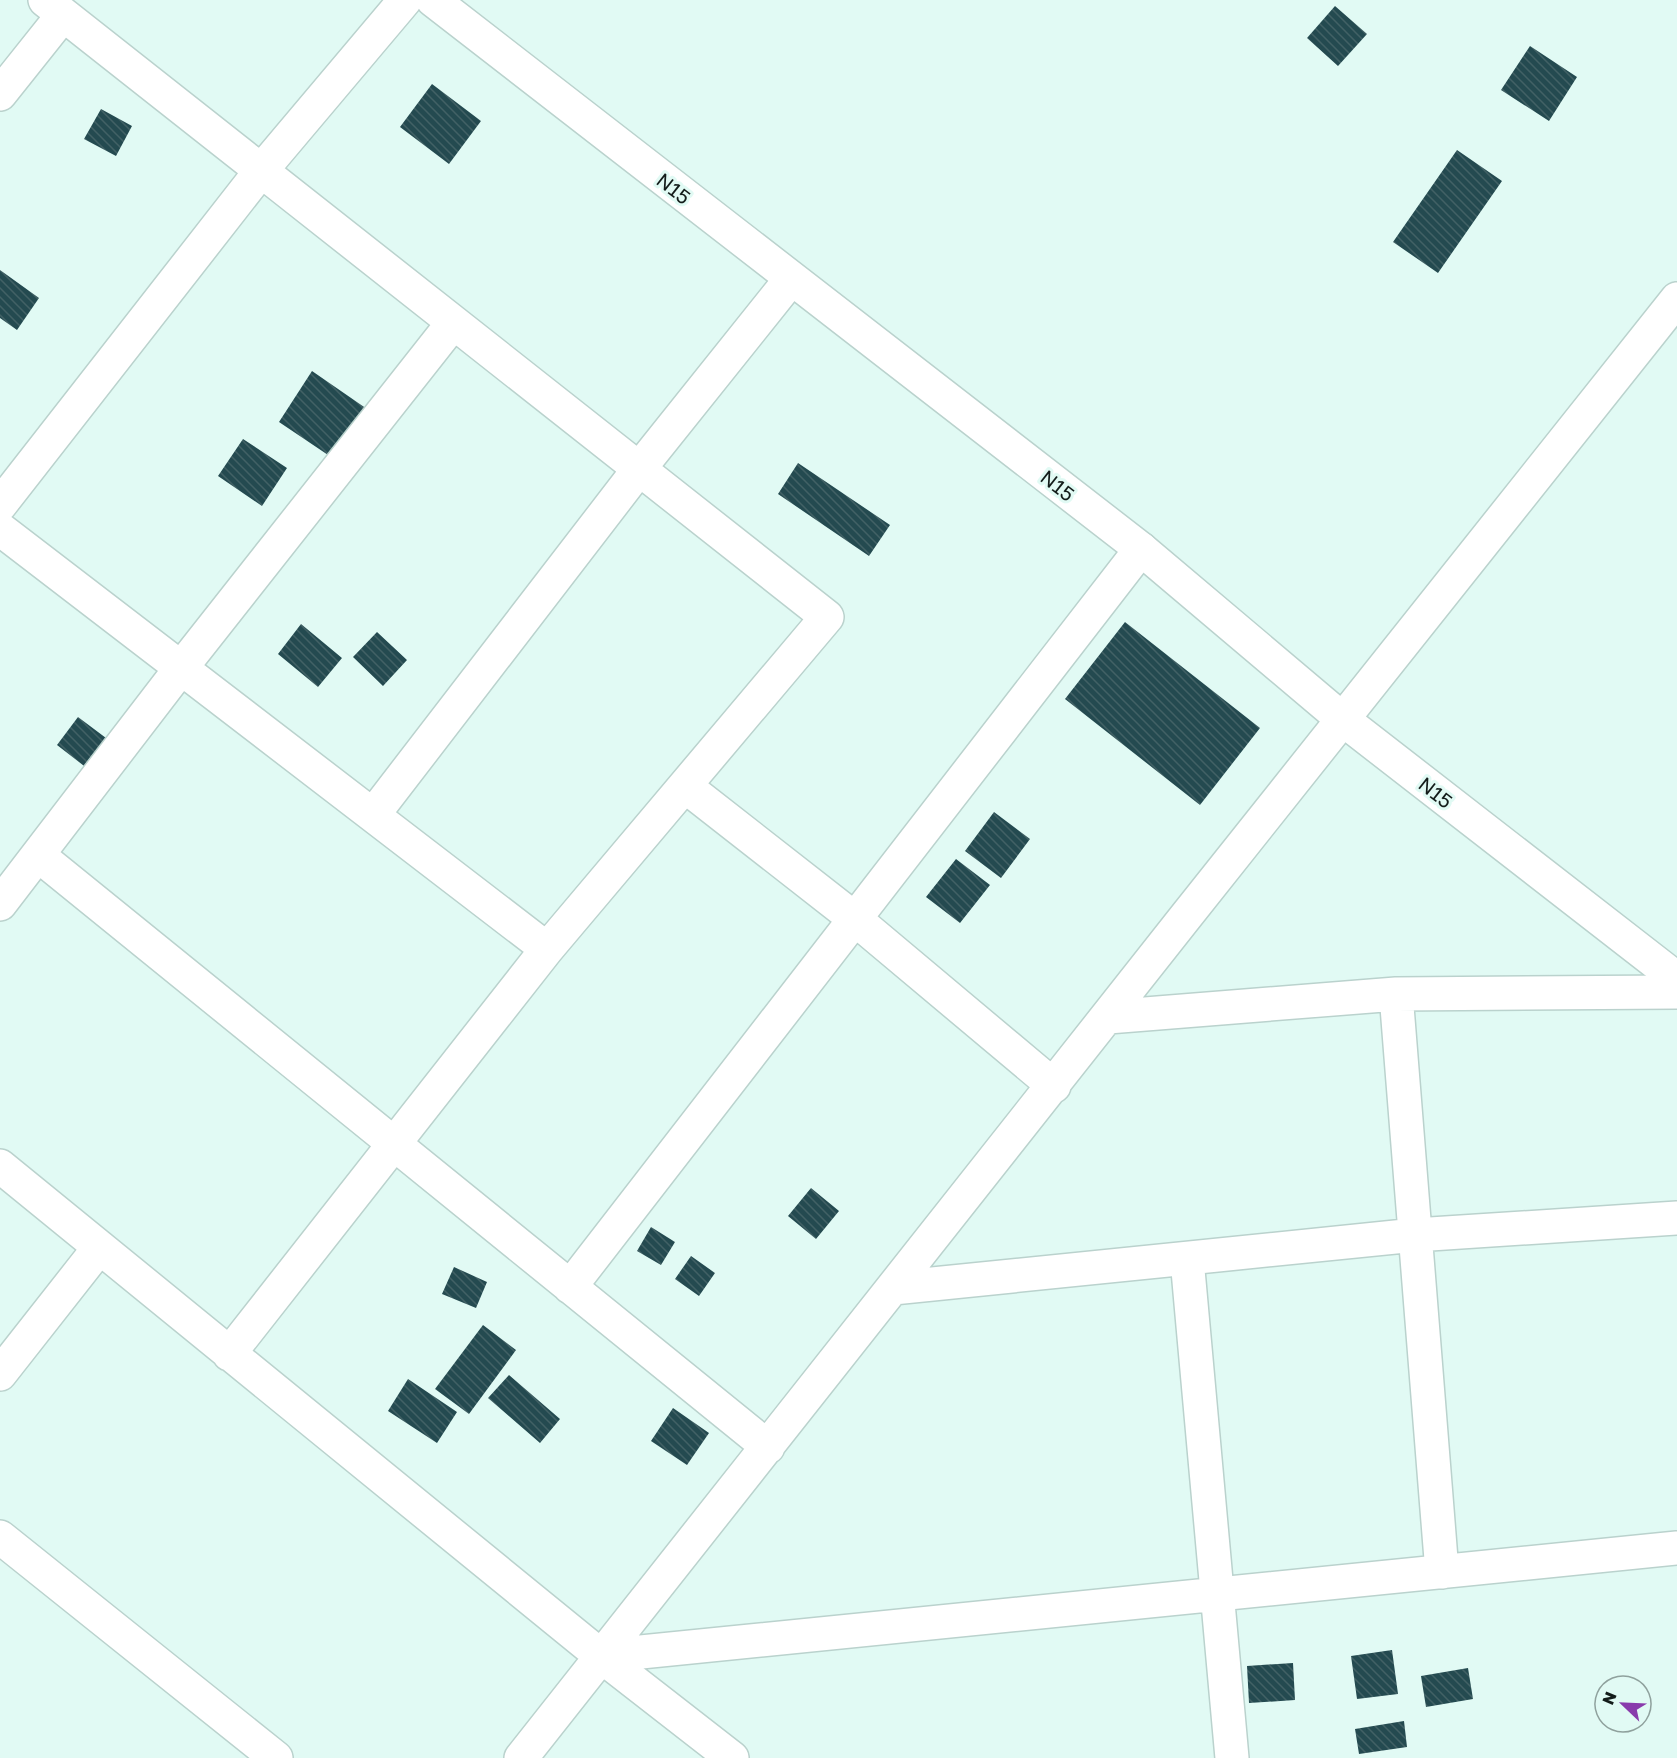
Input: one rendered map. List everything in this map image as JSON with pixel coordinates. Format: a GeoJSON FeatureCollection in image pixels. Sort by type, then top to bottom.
{"type":"FeatureCollection","features":[{"type":"Feature","properties":{"kind":"street"},"geometry":{"type":"LineString","coordinates":[[0,505],[260,172],[405,0]]}},
{"type":"Feature","properties":{"kind":"street","name":"N15"},"geometry":{"type":"LineString","coordinates":[[433,0],[1141,549],[1341,718],[1677,979]]}},
{"type":"Feature","properties":{"kind":"street"},"geometry":{"type":"LineString","coordinates":[[0,94],[54,7],[260,172],[827,617],[547,950],[229,1354]]}},
{"type":"Feature","properties":{"kind":"street"},"geometry":{"type":"LineString","coordinates":[[373,815],[639,469],[791,279]]}},
{"type":"Feature","properties":{"kind":"street"},"geometry":{"type":"LineString","coordinates":[[521,1758],[1054,1086],[1341,718],[1677,299]]}},
{"type":"Feature","properties":{"kind":"street"},"geometry":{"type":"LineString","coordinates":[[0,904],[181,668],[453,323]]}},
{"type":"Feature","properties":{"kind":"street"},"geometry":{"type":"LineString","coordinates":[[0,529],[547,950]]}},
{"type":"Feature","properties":{"kind":"street"},"geometry":{"type":"LineString","coordinates":[[570,1287],[1141,549]]}},
{"type":"Feature","properties":{"kind":"street"},"geometry":{"type":"LineString","coordinates":[[685,786],[855,919],[1054,1086]]}},
{"type":"Feature","properties":{"kind":"street"},"geometry":{"type":"LineString","coordinates":[[38,855],[768,1447]]}},
{"type":"Feature","properties":{"kind":"street"},"geometry":{"type":"LineString","coordinates":[[1108,1017],[1396,994],[1677,992]]}},
{"type":"Feature","properties":{"kind":"street"},"geometry":{"type":"LineString","coordinates":[[1396,994],[1442,1572]]}},
{"type":"Feature","properties":{"kind":"street"},"geometry":{"type":"LineString","coordinates":[[0,1166],[601,1656],[732,1758]]}},
{"type":"Feature","properties":{"kind":"street"},"geometry":{"type":"LineString","coordinates":[[894,1288],[1415,1235],[1677,1218]]}},
{"type":"Feature","properties":{"kind":"street"},"geometry":{"type":"LineString","coordinates":[[0,1374],[99,1248]]}},
{"type":"Feature","properties":{"kind":"street"},"geometry":{"type":"LineString","coordinates":[[1187,1259],[1232,1758]]}},
{"type":"Feature","properties":{"kind":"street"},"geometry":{"type":"LineString","coordinates":[[0,1537],[276,1758]]}},
{"type":"Feature","properties":{"kind":"street"},"geometry":{"type":"LineString","coordinates":[[601,1656],[1677,1548]]}},
{"type":"Feature","properties":{"kind":"building"},"geometry":{"type":"Polygon","coordinates":[[[1335,6],[1367,34],[1338,66],[1307,38],[1335,6]]]}},
{"type":"Feature","properties":{"kind":"building"},"geometry":{"type":"Polygon","coordinates":[[[1530,46],[1577,77],[1549,121],[1501,90],[1530,46]]]}},
{"type":"Feature","properties":{"kind":"building"},"geometry":{"type":"Polygon","coordinates":[[[432,84],[481,121],[449,164],[400,127],[432,84]]]}},
{"type":"Feature","properties":{"kind":"building"},"geometry":{"type":"Polygon","coordinates":[[[101,109],[132,126],[116,156],[84,139],[101,109]]]}},
{"type":"Feature","properties":{"kind":"building"},"geometry":{"type":"Polygon","coordinates":[[[1457,150],[1502,181],[1438,273],[1393,242],[1457,150]]]}},
{"type":"Feature","properties":{"kind":"building"},"geometry":{"type":"Polygon","coordinates":[[[0,270],[39,298],[17,330],[0,318],[0,270]]]}},
{"type":"Feature","properties":{"kind":"building"},"geometry":{"type":"Polygon","coordinates":[[[312,371],[367,409],[334,459],[279,422],[312,371]]]}},
{"type":"Feature","properties":{"kind":"building"},"geometry":{"type":"Polygon","coordinates":[[[243,439],[287,468],[262,506],[218,476],[243,439]]]}},
{"type":"Feature","properties":{"kind":"building"},"geometry":{"type":"Polygon","coordinates":[[[798,463],[890,525],[869,556],[778,494],[798,463]]]}},
{"type":"Feature","properties":{"kind":"building"},"geometry":{"type":"Polygon","coordinates":[[[1125,622],[1260,728],[1200,805],[1065,699],[1125,622]]]}},
{"type":"Feature","properties":{"kind":"building"},"geometry":{"type":"Polygon","coordinates":[[[301,624],[342,658],[318,687],[278,654],[301,624]]]}},
{"type":"Feature","properties":{"kind":"building"},"geometry":{"type":"Polygon","coordinates":[[[377,632],[407,660],[383,686],[353,657],[377,632]]]}},
{"type":"Feature","properties":{"kind":"building"},"geometry":{"type":"Polygon","coordinates":[[[78,717],[110,741],[88,769],[57,745],[78,717]]]}},
{"type":"Feature","properties":{"kind":"building"},"geometry":{"type":"Polygon","coordinates":[[[994,812],[1030,839],[1001,878],[965,851],[994,812]]]}},
{"type":"Feature","properties":{"kind":"building"},"geometry":{"type":"Polygon","coordinates":[[[956,859],[990,885],[960,923],[926,897],[956,859]]]}},
{"type":"Feature","properties":{"kind":"building"},"geometry":{"type":"Polygon","coordinates":[[[811,1188],[839,1211],[816,1239],[788,1216],[811,1188]]]}},
{"type":"Feature","properties":{"kind":"building"},"geometry":{"type":"Polygon","coordinates":[[[651,1227],[675,1242],[661,1265],[637,1251],[651,1227]]]}},
{"type":"Feature","properties":{"kind":"building"},"geometry":{"type":"Polygon","coordinates":[[[691,1256],[715,1273],[699,1296],[675,1279],[691,1256]]]}},
{"type":"Feature","properties":{"kind":"building"},"geometry":{"type":"Polygon","coordinates":[[[454,1267],[487,1282],[476,1308],[442,1294],[454,1267]]]}},
{"type":"Feature","properties":{"kind":"building"},"geometry":{"type":"Polygon","coordinates":[[[483,1325],[516,1350],[469,1414],[435,1389],[483,1325]]]}},
{"type":"Feature","properties":{"kind":"building"},"geometry":{"type":"Polygon","coordinates":[[[509,1375],[560,1419],[540,1443],[488,1398],[509,1375]]]}},
{"type":"Feature","properties":{"kind":"building"},"geometry":{"type":"Polygon","coordinates":[[[408,1379],[457,1412],[437,1443],[388,1411],[408,1379]]]}},
{"type":"Feature","properties":{"kind":"building"},"geometry":{"type":"Polygon","coordinates":[[[673,1408],[709,1433],[687,1465],[651,1441],[673,1408]]]}},
{"type":"Feature","properties":{"kind":"building"},"geometry":{"type":"Polygon","coordinates":[[[1392,1650],[1398,1694],[1357,1699],[1351,1656],[1392,1650]]]}},
{"type":"Feature","properties":{"kind":"building"},"geometry":{"type":"Polygon","coordinates":[[[1293,1663],[1295,1700],[1249,1703],[1247,1666],[1293,1663]]]}},
{"type":"Feature","properties":{"kind":"building"},"geometry":{"type":"Polygon","coordinates":[[[1468,1668],[1473,1699],[1426,1707],[1421,1676],[1468,1668]]]}},
{"type":"Feature","properties":{"kind":"building"},"geometry":{"type":"Polygon","coordinates":[[[1404,1721],[1407,1747],[1359,1754],[1355,1729],[1404,1721]]]}}]}
